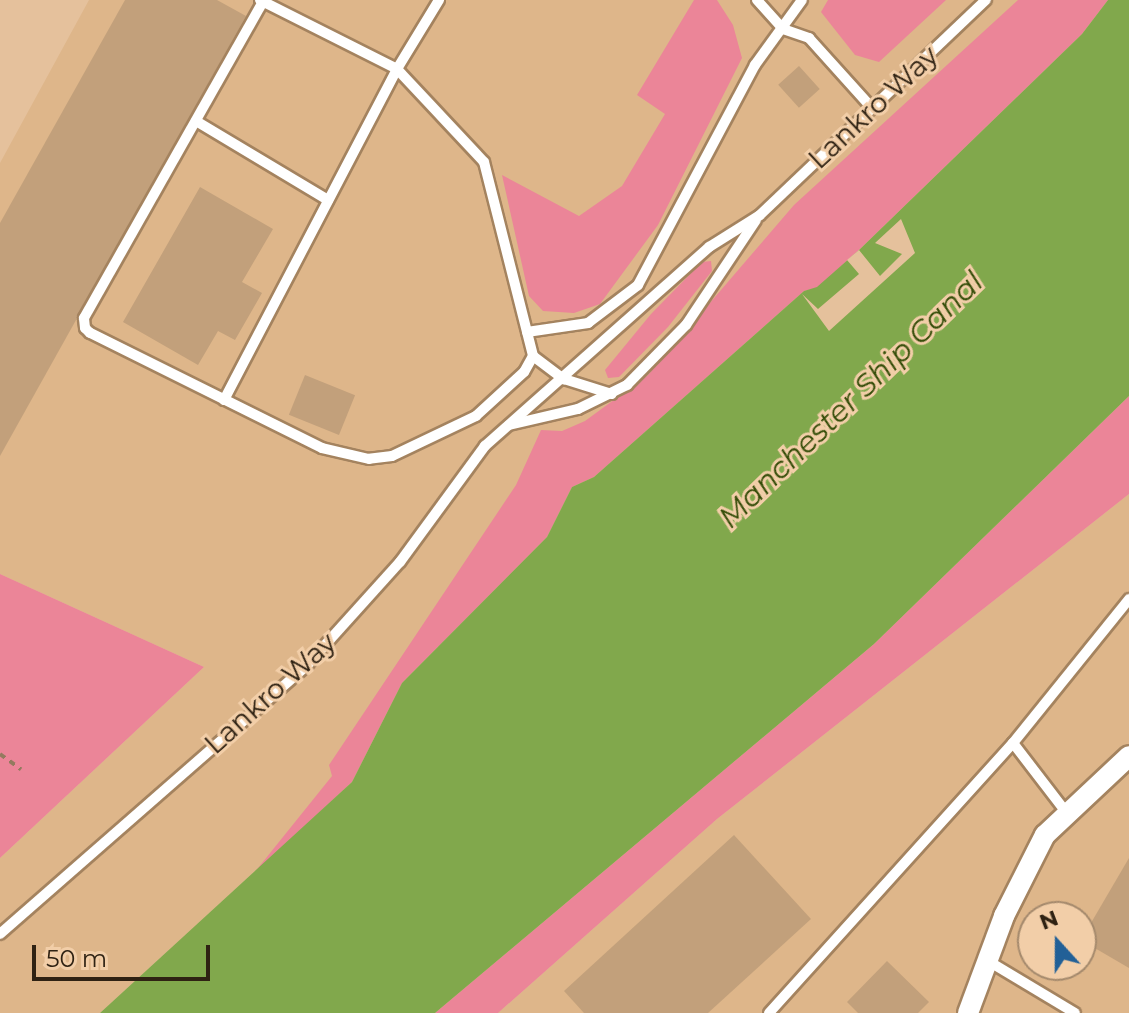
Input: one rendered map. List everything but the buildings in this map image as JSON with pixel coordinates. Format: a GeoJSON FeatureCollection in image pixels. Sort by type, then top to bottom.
{"type":"FeatureCollection","features":[{"type":"Feature","properties":{"kind":"street"},"geometry":{"type":"LineString","coordinates":[[968,1013],[1020,883],[1045,835],[1129,756]]}},
{"type":"Feature","properties":{"kind":"lane"},"geometry":{"type":"LineString","coordinates":[[224,400],[397,69],[439,0]]}},
{"type":"Feature","properties":{"kind":"lane"},"geometry":{"type":"LineString","coordinates":[[757,0],[783,29],[809,38],[872,108]]}},
{"type":"Feature","properties":{"kind":"lane"},"geometry":{"type":"LineString","coordinates":[[527,332],[588,323],[638,285],[755,65],[802,0]]}},
{"type":"Feature","properties":{"kind":"lane","name":"Lankro Way"},"geometry":{"type":"LineString","coordinates":[[0,934],[308,664],[400,562],[485,446],[709,247],[760,215],[986,0]]}},
{"type":"Feature","properties":{"kind":"lane"},"geometry":{"type":"LineString","coordinates":[[533,356],[524,372],[476,416],[392,456],[369,459],[322,448],[90,333],[83,323],[262,1],[397,69],[484,162],[533,356],[564,379],[612,394]]}},
{"type":"Feature","properties":{"kind":"lane"},"geometry":{"type":"LineString","coordinates":[[196,121],[328,200]]}},
{"type":"Feature","properties":{"kind":"lane","name":"Lankro Way"},"geometry":{"type":"LineString","coordinates":[[509,425],[556,416],[612,394],[686,325],[760,215]]}},
{"type":"Feature","properties":{"kind":"lane"},"geometry":{"type":"LineString","coordinates":[[769,1013],[1013,743],[1129,599]]}},
{"type":"Feature","properties":{"kind":"lane"},"geometry":{"type":"LineString","coordinates":[[1013,743],[1066,812]]}},
{"type":"Feature","properties":{"kind":"lane"},"geometry":{"type":"LineString","coordinates":[[990,962],[1075,1013]]}},
{"type":"Feature","properties":{"kind":"path"},"geometry":{"type":"LineString","coordinates":[[0,754],[21,769]]}},
{"type":"Feature","properties":{"kind":"shaded area"},"geometry":{"type":"Polygon","coordinates":[[[89,0],[1108,0],[1082,34],[817,288],[804,291],[594,477],[572,487],[547,537],[402,683],[352,782],[100,1013],[0,1013],[0,858],[204,667],[0,574],[0,163],[89,0]]]}},
{"type":"Feature","properties":{"kind":"shaded area"},"geometry":{"type":"Polygon","coordinates":[[[694,0],[717,0],[733,25],[742,58],[658,225],[600,304],[574,313],[543,311],[529,296],[502,175],[579,216],[622,186],[665,114],[637,95],[694,0]]]}},
{"type":"Feature","properties":{"kind":"shaded area"},"geometry":{"type":"Polygon","coordinates":[[[828,0],[946,0],[879,62],[855,55],[821,12],[828,0]]]}},
{"type":"Feature","properties":{"kind":"shaded area"},"geometry":{"type":"Polygon","coordinates":[[[1018,0],[1108,0],[1082,34],[859,250],[817,288],[804,291],[594,477],[572,487],[547,537],[402,683],[352,782],[254,873],[332,776],[329,765],[516,485],[541,430],[562,431],[585,421],[648,375],[794,205],[1018,0]]]}},
{"type":"Feature","properties":{"kind":"shaded area"},"geometry":{"type":"Polygon","coordinates":[[[711,261],[712,271],[668,327],[619,377],[608,378],[605,370],[651,314],[702,262],[711,261]]]}},
{"type":"Feature","properties":{"kind":"shaded area"},"geometry":{"type":"Polygon","coordinates":[[[1129,396],[1129,494],[717,819],[498,1013],[435,1013],[874,644],[1129,396]]]}},
{"type":"Feature","properties":{"kind":"shaded area"},"geometry":{"type":"Polygon","coordinates":[[[1129,494],[1129,1013],[498,1013],[717,819],[1129,494]]]}},
{"type":"Feature","properties":{"kind":"shaded area"},"geometry":{"type":"Polygon","coordinates":[[[0,574],[204,667],[0,858],[0,574]]]}},
{"type":"Feature","properties":{"kind":"water","name":"Manchester Ship Canal"},"geometry":{"type":"Polygon","coordinates":[[[1108,0],[1129,0],[1129,396],[874,644],[435,1013],[100,1013],[352,782],[402,683],[547,537],[572,487],[594,477],[804,291],[817,287],[859,250],[1082,34],[1108,0]]]}},
{"type":"Feature","properties":{"kind":"pier"},"geometry":{"type":"Polygon","coordinates":[[[901,219],[915,253],[829,331],[802,294],[818,309],[859,274],[847,260],[859,250],[880,276],[902,254],[875,243],[901,219]]]}}]}
